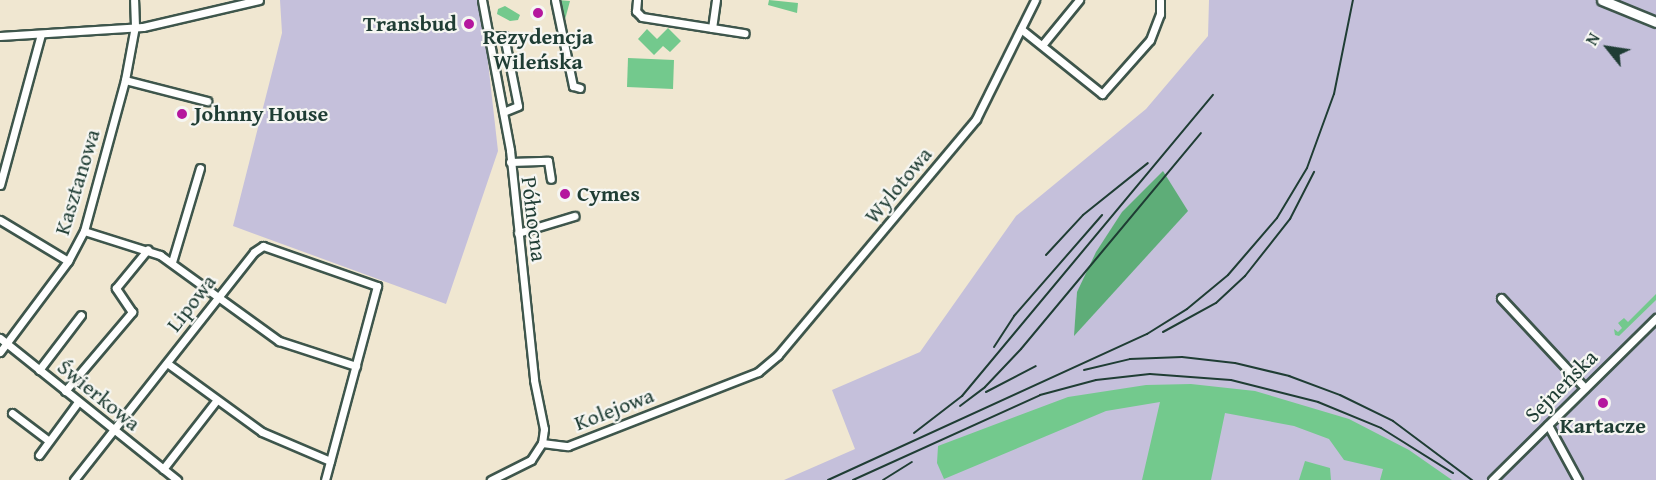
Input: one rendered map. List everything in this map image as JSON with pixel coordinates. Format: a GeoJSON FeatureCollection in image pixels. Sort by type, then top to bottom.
{"type":"FeatureCollection","features":[{"type":"Feature","properties":{"kind":"main road"},"geometry":{"type":"LineString","coordinates":[[1602,0],[1656,22]]}},
{"type":"Feature","properties":{"kind":"street","name":"Kasztanowa"},"geometry":{"type":"LineString","coordinates":[[0,352],[68,261],[84,231],[125,80],[135,26],[134,0]]}},
{"type":"Feature","properties":{"kind":"street"},"geometry":{"type":"LineString","coordinates":[[0,36],[135,26],[259,0]]}},
{"type":"Feature","properties":{"kind":"street","name":"Północna"},"geometry":{"type":"LineString","coordinates":[[482,0],[510,162],[534,380],[544,429],[542,443]]}},
{"type":"Feature","properties":{"kind":"street"},"geometry":{"type":"LineString","coordinates":[[555,0],[573,86],[580,88]]}},
{"type":"Feature","properties":{"kind":"street"},"geometry":{"type":"LineString","coordinates":[[637,0],[636,11],[642,17],[745,33]]}},
{"type":"Feature","properties":{"kind":"street"},"geometry":{"type":"LineString","coordinates":[[712,28],[716,0]]}},
{"type":"Feature","properties":{"kind":"street","name":"Wylotowa"},"geometry":{"type":"LineString","coordinates":[[758,372],[778,355],[976,119],[1035,0]]}},
{"type":"Feature","properties":{"kind":"street"},"geometry":{"type":"LineString","coordinates":[[1043,44],[1079,0]]}},
{"type":"Feature","properties":{"kind":"street"},"geometry":{"type":"LineString","coordinates":[[1021,29],[1043,44],[1102,94],[1150,40],[1160,14],[1160,0]]}},
{"type":"Feature","properties":{"kind":"street"},"geometry":{"type":"LineString","coordinates":[[0,184],[41,34]]}},
{"type":"Feature","properties":{"kind":"street"},"geometry":{"type":"LineString","coordinates":[[488,36],[504,36],[518,106],[503,112]]}},
{"type":"Feature","properties":{"kind":"street"},"geometry":{"type":"LineString","coordinates":[[125,80],[207,101]]}},
{"type":"Feature","properties":{"kind":"street"},"geometry":{"type":"LineString","coordinates":[[510,162],[548,160],[551,179]]}},
{"type":"Feature","properties":{"kind":"street"},"geometry":{"type":"LineString","coordinates":[[172,262],[200,168]]}},
{"type":"Feature","properties":{"kind":"street"},"geometry":{"type":"LineString","coordinates":[[518,233],[574,216]]}},
{"type":"Feature","properties":{"kind":"street"},"geometry":{"type":"LineString","coordinates":[[0,220],[68,261]]}},
{"type":"Feature","properties":{"kind":"street"},"geometry":{"type":"LineString","coordinates":[[84,231],[148,249],[172,262],[279,341],[356,366],[325,480]]}},
{"type":"Feature","properties":{"kind":"street","name":"Lipowa"},"geometry":{"type":"LineString","coordinates":[[74,480],[219,297],[263,246],[377,286],[356,366]]}},
{"type":"Feature","properties":{"kind":"street"},"geometry":{"type":"LineString","coordinates":[[65,391],[132,312],[116,288],[148,249]]}},
{"type":"Feature","properties":{"kind":"street"},"geometry":{"type":"LineString","coordinates":[[1501,298],[1585,388]]}},
{"type":"Feature","properties":{"kind":"street"},"geometry":{"type":"LineString","coordinates":[[39,370],[81,315]]}},
{"type":"Feature","properties":{"kind":"street","name":"Sejneńska"},"geometry":{"type":"LineString","coordinates":[[1492,480],[1656,318]]}},
{"type":"Feature","properties":{"kind":"street","name":"Świerkowa"},"geometry":{"type":"LineString","coordinates":[[0,338],[177,480]]}},
{"type":"Feature","properties":{"kind":"street"},"geometry":{"type":"LineString","coordinates":[[167,363],[216,401],[262,432],[330,460]]}},
{"type":"Feature","properties":{"kind":"street","name":"Kolejowa"},"geometry":{"type":"LineString","coordinates":[[542,443],[568,446],[758,372]]}},
{"type":"Feature","properties":{"kind":"street"},"geometry":{"type":"LineString","coordinates":[[163,469],[216,401]]}},
{"type":"Feature","properties":{"kind":"street"},"geometry":{"type":"LineString","coordinates":[[39,455],[78,402]]}},
{"type":"Feature","properties":{"kind":"street"},"geometry":{"type":"LineString","coordinates":[[12,413],[49,441]]}},
{"type":"Feature","properties":{"kind":"street"},"geometry":{"type":"LineString","coordinates":[[1548,425],[1578,480]]}},
{"type":"Feature","properties":{"kind":"street"},"geometry":{"type":"LineString","coordinates":[[491,480],[531,460],[542,443]]}},
{"type":"Feature","properties":{"kind":"shaded area"},"geometry":{"type":"Polygon","coordinates":[[[280,0],[481,0],[498,151],[446,304],[233,226],[282,33],[280,0]]]}},
{"type":"Feature","properties":{"kind":"shaded area"},"geometry":{"type":"Polygon","coordinates":[[[1209,0],[1656,0],[1656,480],[784,480],[855,449],[832,390],[920,352],[1016,216],[1146,109],[1208,36],[1209,0]]]}},
{"type":"Feature","properties":{"kind":"green space"},"geometry":{"type":"Polygon","coordinates":[[[557,0],[570,1],[563,27],[557,0]]]}},
{"type":"Feature","properties":{"kind":"green space"},"geometry":{"type":"Polygon","coordinates":[[[769,0],[798,3],[797,13],[768,5],[769,0]]]}},
{"type":"Feature","properties":{"kind":"green space"},"geometry":{"type":"Polygon","coordinates":[[[505,6],[520,15],[518,20],[510,21],[497,14],[498,9],[505,6]]]}},
{"type":"Feature","properties":{"kind":"green space"},"geometry":{"type":"Polygon","coordinates":[[[668,28],[681,41],[670,52],[663,46],[654,55],[638,39],[647,29],[657,39],[668,28]]]}},
{"type":"Feature","properties":{"kind":"green space"},"geometry":{"type":"Polygon","coordinates":[[[628,58],[674,60],[673,89],[627,87],[628,58]]]}},
{"type":"Feature","properties":{"kind":"green space"},"geometry":{"type":"Polygon","coordinates":[[[1163,171],[1188,211],[1074,336],[1077,292],[1096,252],[1122,212],[1163,171]]]}},
{"type":"Feature","properties":{"kind":"green space"},"geometry":{"type":"Polygon","coordinates":[[[1656,294],[1656,300],[1619,336],[1615,335],[1614,329],[1618,332],[1622,328],[1618,323],[1624,318],[1628,322],[1656,294]]]}},
{"type":"Feature","properties":{"kind":"green space"},"geometry":{"type":"Polygon","coordinates":[[[1191,384],[1255,391],[1349,419],[1409,450],[1452,480],[1380,480],[1383,469],[1344,460],[1329,439],[1294,426],[1225,413],[1211,480],[1142,480],[1160,402],[1106,411],[944,479],[937,463],[938,446],[1068,397],[1146,385],[1191,384]]]}},
{"type":"Feature","properties":{"kind":"green space"},"geometry":{"type":"Polygon","coordinates":[[[1305,461],[1330,468],[1331,480],[1299,480],[1305,461]]]}},
{"type":"Feature","properties":{"kind":"railway"},"geometry":{"type":"LineString","coordinates":[[828,480],[1147,334],[1187,309],[1228,275],[1277,218],[1307,168],[1334,94],[1353,0]]}},
{"type":"Feature","properties":{"kind":"railway"},"geometry":{"type":"LineString","coordinates":[[914,433],[962,396],[1213,95]]}},
{"type":"Feature","properties":{"kind":"railway"},"geometry":{"type":"LineString","coordinates":[[960,406],[985,387],[1021,349],[1201,133]]}},
{"type":"Feature","properties":{"kind":"railway"},"geometry":{"type":"LineString","coordinates":[[1046,255],[1083,215],[1148,163]]}},
{"type":"Feature","properties":{"kind":"railway"},"geometry":{"type":"LineString","coordinates":[[1163,332],[1216,303],[1245,276],[1290,219],[1314,172]]}},
{"type":"Feature","properties":{"kind":"railway"},"geometry":{"type":"LineString","coordinates":[[994,347],[1014,316],[1102,215]]}},
{"type":"Feature","properties":{"kind":"railway"},"geometry":{"type":"LineString","coordinates":[[1084,370],[1130,359],[1182,357],[1235,363],[1289,376],[1340,395],[1393,421],[1472,480]]}},
{"type":"Feature","properties":{"kind":"railway"},"geometry":{"type":"LineString","coordinates":[[986,392],[1036,366]]}},
{"type":"Feature","properties":{"kind":"railway"},"geometry":{"type":"LineString","coordinates":[[853,480],[1040,395],[1096,380],[1150,374],[1231,380],[1318,402],[1381,428],[1453,473]]}},
{"type":"Feature","properties":{"kind":"railway"},"geometry":{"type":"LineString","coordinates":[[883,480],[912,462]]}},
{"type":"Feature","properties":{"kind":"place","name":"Rezydencja Wileńska"},"geometry":{"type":"Point","coordinates":[538,13]}},
{"type":"Feature","properties":{"kind":"place","name":"Transbud"},"geometry":{"type":"Point","coordinates":[469,24]}},
{"type":"Feature","properties":{"kind":"place","name":"Johnny House"},"geometry":{"type":"Point","coordinates":[182,114]}},
{"type":"Feature","properties":{"kind":"place","name":"Cymes"},"geometry":{"type":"Point","coordinates":[565,194]}},
{"type":"Feature","properties":{"kind":"place","name":"Kartacze"},"geometry":{"type":"Point","coordinates":[1603,403]}}]}
